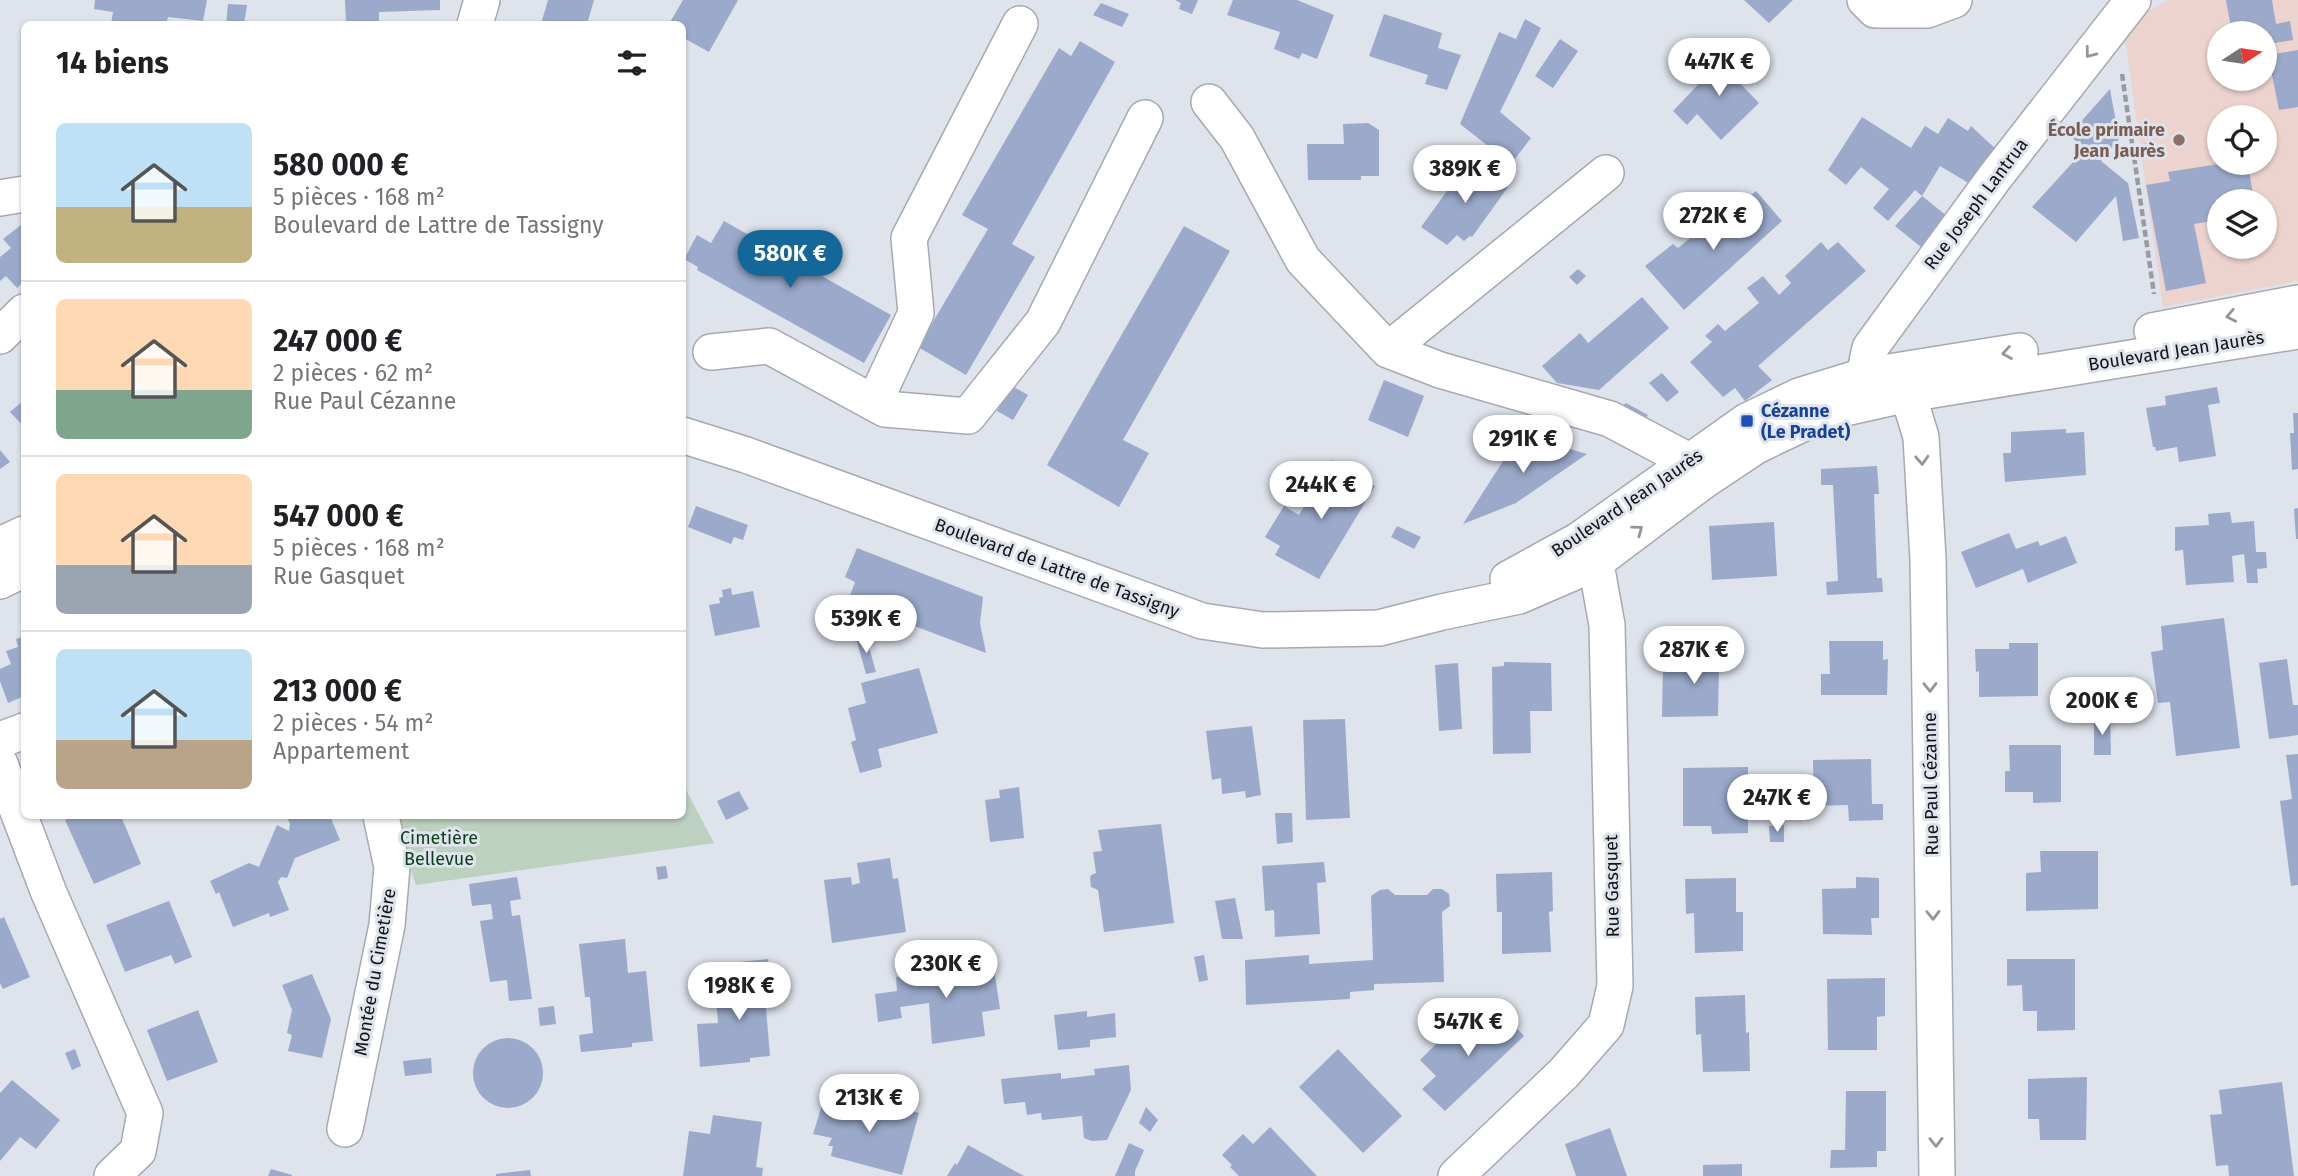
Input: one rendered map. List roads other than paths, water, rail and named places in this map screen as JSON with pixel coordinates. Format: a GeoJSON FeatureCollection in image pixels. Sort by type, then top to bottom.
{"type":"FeatureCollection","features":[{"type":"Feature","properties":{"kind":"street"},"geometry":{"type":"LineString","coordinates":[[476,21],[482,0]]}},
{"type":"Feature","properties":{"kind":"street"},"geometry":{"type":"LineString","coordinates":[[1865,0],[1875,10],[1927,10],[1954,0]]}},
{"type":"Feature","properties":{"kind":"street","name":"Rue Joseph Lantrua"},"geometry":{"type":"LineString","coordinates":[[1864,376],[1870,348],[1995,177],[2124,10]]}},
{"type":"Feature","properties":{"kind":"street"},"geometry":{"type":"LineString","coordinates":[[874,402],[916,313],[909,238],[1020,24]]}},
{"type":"Feature","properties":{"kind":"street"},"geometry":{"type":"LineString","coordinates":[[1209,102],[1237,138],[1303,260],[1388,350],[1440,370],[1610,419],[1695,472]]}},
{"type":"Feature","properties":{"kind":"street"},"geometry":{"type":"LineString","coordinates":[[711,352],[769,345],[885,409],[968,416],[1043,322],[1145,118]]}},
{"type":"Feature","properties":{"kind":"street"},"geometry":{"type":"LineString","coordinates":[[1388,350],[1606,173]]}},
{"type":"Feature","properties":{"kind":"street"},"geometry":{"type":"LineString","coordinates":[[0,198],[21,194]]}},
{"type":"Feature","properties":{"kind":"street","name":"Boulevard Jean Jaurès"},"geometry":{"type":"LineString","coordinates":[[1695,472],[1807,422],[1923,383],[2159,330],[2298,303]]}},
{"type":"Feature","properties":{"kind":"street"},"geometry":{"type":"LineString","coordinates":[[1899,309],[1907,355],[1923,383]]}},
{"type":"Feature","properties":{"kind":"street"},"geometry":{"type":"LineString","coordinates":[[0,336],[21,315]]}},
{"type":"Feature","properties":{"kind":"street","name":"Boulevard Jean Jaurès"},"geometry":{"type":"LineString","coordinates":[[1442,612],[1528,568],[1586,552],[1695,472],[1747,421],[1799,396],[1864,376],[1923,383],[2298,331]]}},
{"type":"Feature","properties":{"kind":"street","name":"Rue Paul Cézanne"},"geometry":{"type":"LineString","coordinates":[[1923,383],[1921,438],[1928,559],[1937,1176]]}},
{"type":"Feature","properties":{"kind":"street","name":"Boulevard de Lattre de Tassigny"},"geometry":{"type":"LineString","coordinates":[[686,436],[746,455],[1202,621],[1263,630],[1319,631],[1378,628],[1442,612]]}},
{"type":"Feature","properties":{"kind":"street"},"geometry":{"type":"LineString","coordinates":[[0,545],[21,535]]}},
{"type":"Feature","properties":{"kind":"street","name":"Rue Gasquet"},"geometry":{"type":"LineString","coordinates":[[1456,1176],[1564,1073],[1606,1025],[1615,986],[1607,625],[1598,575],[1586,552]]}},
{"type":"Feature","properties":{"kind":"street"},"geometry":{"type":"LineString","coordinates":[[0,581],[21,570]]}},
{"type":"Feature","properties":{"kind":"street"},"geometry":{"type":"LineString","coordinates":[[21,735],[1,762],[21,815]]}},
{"type":"Feature","properties":{"kind":"street"},"geometry":{"type":"LineString","coordinates":[[22,819],[50,893],[145,1113],[138,1151],[112,1176]]}},
{"type":"Feature","properties":{"kind":"street","name":"Montée du Cimetière"},"geometry":{"type":"LineString","coordinates":[[345,1129],[387,925],[392,867],[382,819]]}},
{"type":"Feature","properties":{"kind":"place","name":"École primaire Jean Jaurès"},"geometry":{"type":"Point","coordinates":[2179,140]}},
{"type":"Feature","properties":{"kind":"place","name":"Cézanne (Le Pradet)"},"geometry":{"type":"Point","coordinates":[1747,421]}},
{"type":"Feature","properties":{"kind":"park label","name":"Cimetière Bellevue"},"geometry":{"type":"Point","coordinates":[439,848]}}]}
